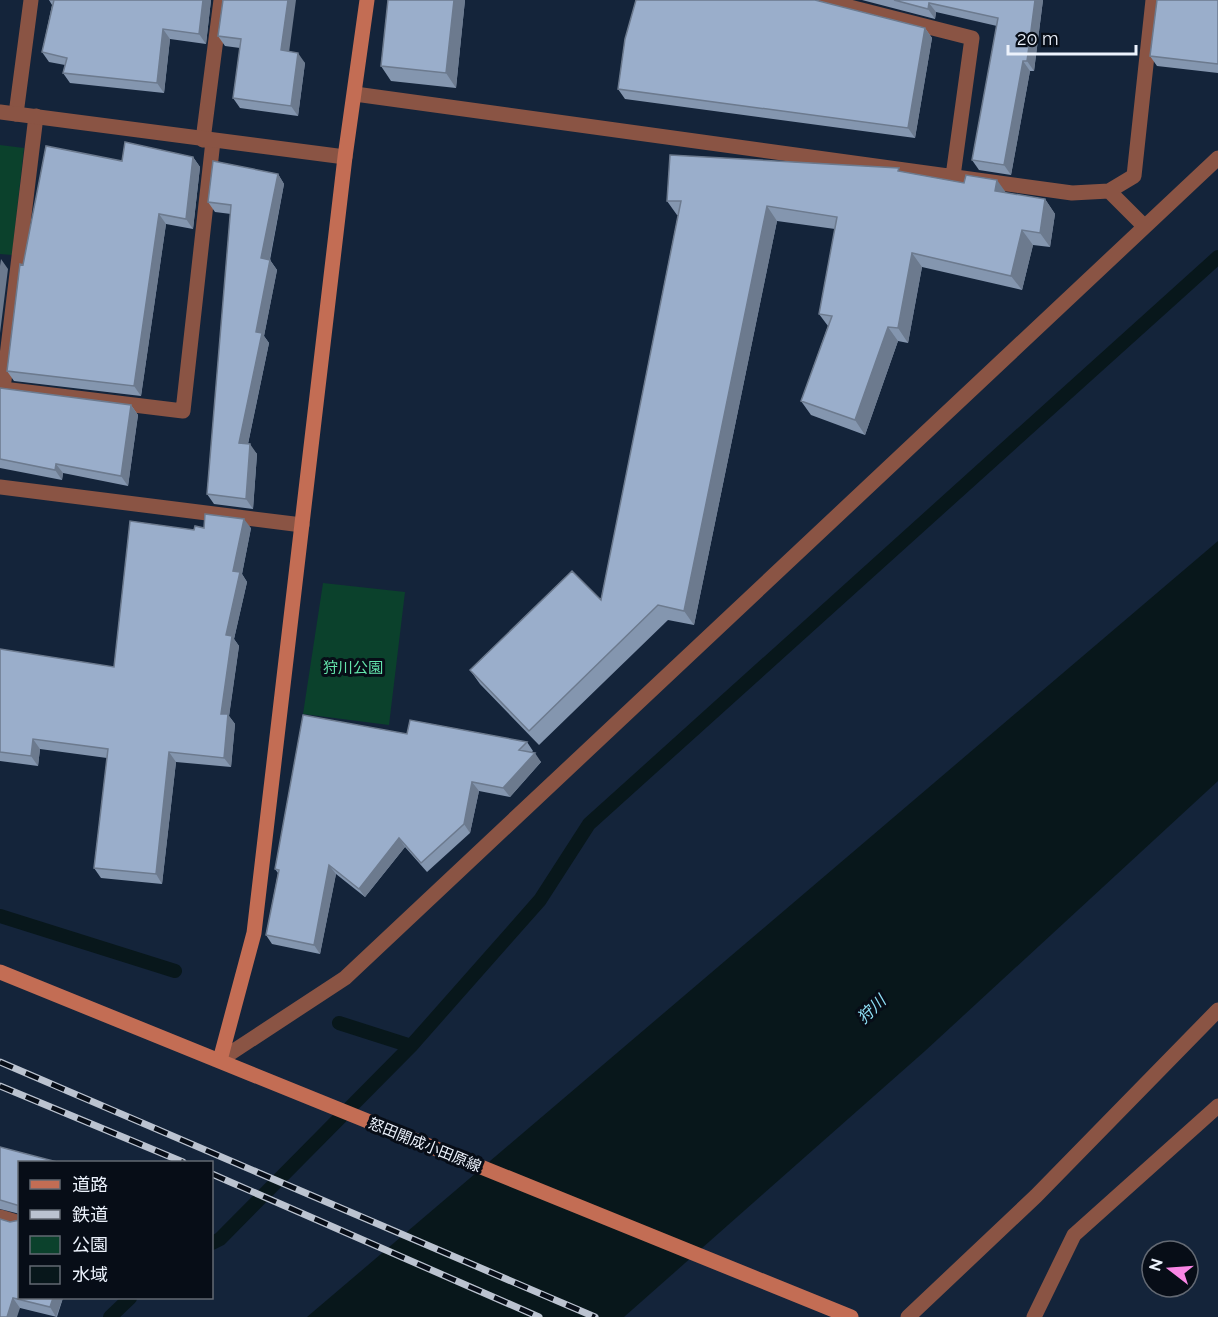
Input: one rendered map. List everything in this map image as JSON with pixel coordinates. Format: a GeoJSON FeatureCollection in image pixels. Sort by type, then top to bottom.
{"type":"FeatureCollection","features":[{"type":"Feature","properties":{"kind":"street"},"geometry":{"type":"LineString","coordinates":[[16,114],[31,0]]}},
{"type":"Feature","properties":{"kind":"street"},"geometry":{"type":"LineString","coordinates":[[36,116],[3,388],[183,411],[221,0]]}},
{"type":"Feature","properties":{"kind":"street"},"geometry":{"type":"LineString","coordinates":[[220,1060],[254,933],[345,157],[367,0]]}},
{"type":"Feature","properties":{"kind":"street"},"geometry":{"type":"LineString","coordinates":[[822,0],[972,38],[953,176]]}},
{"type":"Feature","properties":{"kind":"street"},"geometry":{"type":"LineString","coordinates":[[355,94],[1072,193],[1109,191],[1134,176],[1153,0]]}},
{"type":"Feature","properties":{"kind":"street"},"geometry":{"type":"LineString","coordinates":[[0,112],[208,141],[345,157]]}},
{"type":"Feature","properties":{"kind":"street"},"geometry":{"type":"LineString","coordinates":[[220,1060],[345,978],[1218,158]]}},
{"type":"Feature","properties":{"kind":"street"},"geometry":{"type":"LineString","coordinates":[[1109,191],[1144,226]]}},
{"type":"Feature","properties":{"kind":"street"},"geometry":{"type":"LineString","coordinates":[[0,487],[302,525]]}},
{"type":"Feature","properties":{"kind":"street","name":"怒田開成小田原線"},"geometry":{"type":"LineString","coordinates":[[0,972],[851,1317]]}},
{"type":"Feature","properties":{"kind":"street"},"geometry":{"type":"LineString","coordinates":[[908,1317],[1036,1196],[1218,1010]]}},
{"type":"Feature","properties":{"kind":"street"},"geometry":{"type":"LineString","coordinates":[[1034,1317],[1074,1235],[1218,1106]]}},
{"type":"Feature","properties":{"kind":"street"},"geometry":{"type":"LineString","coordinates":[[0,1217],[18,1222]]}},
{"type":"Feature","properties":{"kind":"green space"},"geometry":{"type":"Polygon","coordinates":[[[0,145],[24,148],[12,255],[0,254],[0,145]]]}},
{"type":"Feature","properties":{"kind":"green space","name":"狩川公園"},"geometry":{"type":"Polygon","coordinates":[[[323,583],[405,592],[389,725],[303,714],[323,583]]]}},
{"type":"Feature","properties":{"kind":"water","name":"狩川"},"geometry":{"type":"Polygon","coordinates":[[[1218,541],[1218,781],[925,1051],[624,1317],[307,1317],[1218,541]]]}},
{"type":"Feature","properties":{"kind":"building"},"geometry":{"type":"Polygon","coordinates":[[[54,0],[203,0],[199,34],[163,29],[157,83],[63,73],[67,58],[42,52],[54,0]]]}},
{"type":"Feature","properties":{"kind":"building"},"geometry":{"type":"Polygon","coordinates":[[[223,0],[288,0],[281,50],[298,53],[291,106],[233,98],[241,39],[218,36],[223,0]]]}},
{"type":"Feature","properties":{"kind":"building"},"geometry":{"type":"Polygon","coordinates":[[[388,0],[454,0],[446,73],[381,66],[388,0]]]}},
{"type":"Feature","properties":{"kind":"building"},"geometry":{"type":"Polygon","coordinates":[[[636,0],[815,0],[925,28],[908,128],[618,89],[625,39],[636,0]]]}},
{"type":"Feature","properties":{"kind":"building"},"geometry":{"type":"Polygon","coordinates":[[[894,0],[1035,0],[1027,61],[1023,61],[1004,165],[972,160],[998,18],[929,3],[928,9],[894,0]]]}},
{"type":"Feature","properties":{"kind":"building"},"geometry":{"type":"Polygon","coordinates":[[[1157,0],[1218,0],[1218,64],[1150,56],[1157,0]]]}},
{"type":"Feature","properties":{"kind":"building"},"geometry":{"type":"Polygon","coordinates":[[[125,142],[193,157],[186,219],[159,214],[134,386],[7,371],[20,264],[23,265],[46,146],[122,161],[125,142]]]}},
{"type":"Feature","properties":{"kind":"building"},"geometry":{"type":"Polygon","coordinates":[[[670,155],[899,168],[898,171],[964,183],[966,175],[997,180],[995,191],[1045,199],[1040,233],[1022,230],[1011,276],[912,253],[898,328],[888,327],[855,420],[801,401],[832,316],[819,314],[837,217],[767,206],[684,611],[658,605],[529,731],[470,670],[572,571],[601,600],[681,201],[667,201],[670,155]]]}},
{"type":"Feature","properties":{"kind":"building"},"geometry":{"type":"Polygon","coordinates":[[[213,161],[278,174],[261,258],[270,260],[256,332],[262,333],[239,443],[250,444],[246,499],[207,494],[231,205],[208,202],[213,161]]]}},
{"type":"Feature","properties":{"kind":"building"},"geometry":{"type":"Polygon","coordinates":[[[0,388],[131,405],[121,476],[56,464],[55,470],[0,459],[0,388]]]}},
{"type":"Feature","properties":{"kind":"building"},"geometry":{"type":"Polygon","coordinates":[[[205,514],[244,519],[233,571],[240,572],[226,635],[232,636],[221,714],[228,714],[224,758],[169,752],[156,874],[94,868],[108,749],[33,739],[31,756],[0,752],[0,649],[114,667],[130,521],[194,530],[195,526],[204,528],[205,514]]]}},
{"type":"Feature","properties":{"kind":"building"},"geometry":{"type":"Polygon","coordinates":[[[303,715],[407,734],[410,720],[527,742],[519,750],[535,753],[503,788],[472,782],[464,824],[421,863],[399,838],[359,889],[329,865],[314,945],[266,935],[279,870],[275,869],[303,715]]]}},
{"type":"Feature","properties":{"kind":"building"},"geometry":{"type":"Polygon","coordinates":[[[0,1147],[53,1161],[18,1161],[18,1205],[0,1200],[0,1147]]]}},
{"type":"Feature","properties":{"kind":"building"},"geometry":{"type":"Polygon","coordinates":[[[0,1219],[10,1222],[18,1220],[18,1299],[53,1299],[50,1307],[13,1298],[7,1317],[0,1317],[0,1219]]]}},
{"type":"Feature","properties":{"kind":"waterway"},"geometry":{"type":"LineString","coordinates":[[213,1242],[220,1239],[411,1046],[540,900],[589,824],[1218,257]]}},
{"type":"Feature","properties":{"kind":"waterway"},"geometry":{"type":"LineString","coordinates":[[0,916],[175,971]]}},
{"type":"Feature","properties":{"kind":"waterway"},"geometry":{"type":"LineString","coordinates":[[339,1023],[411,1046]]}},
{"type":"Feature","properties":{"kind":"waterway"},"geometry":{"type":"LineString","coordinates":[[110,1317],[129,1299]]}},
{"type":"Feature","properties":{"kind":"railway"},"geometry":{"type":"LineString","coordinates":[[0,1062],[595,1317]]}},
{"type":"Feature","properties":{"kind":"railway"},"geometry":{"type":"LineString","coordinates":[[0,1086],[181,1161]]}},
{"type":"Feature","properties":{"kind":"railway"},"geometry":{"type":"LineString","coordinates":[[213,1174],[539,1317]]}}]}
